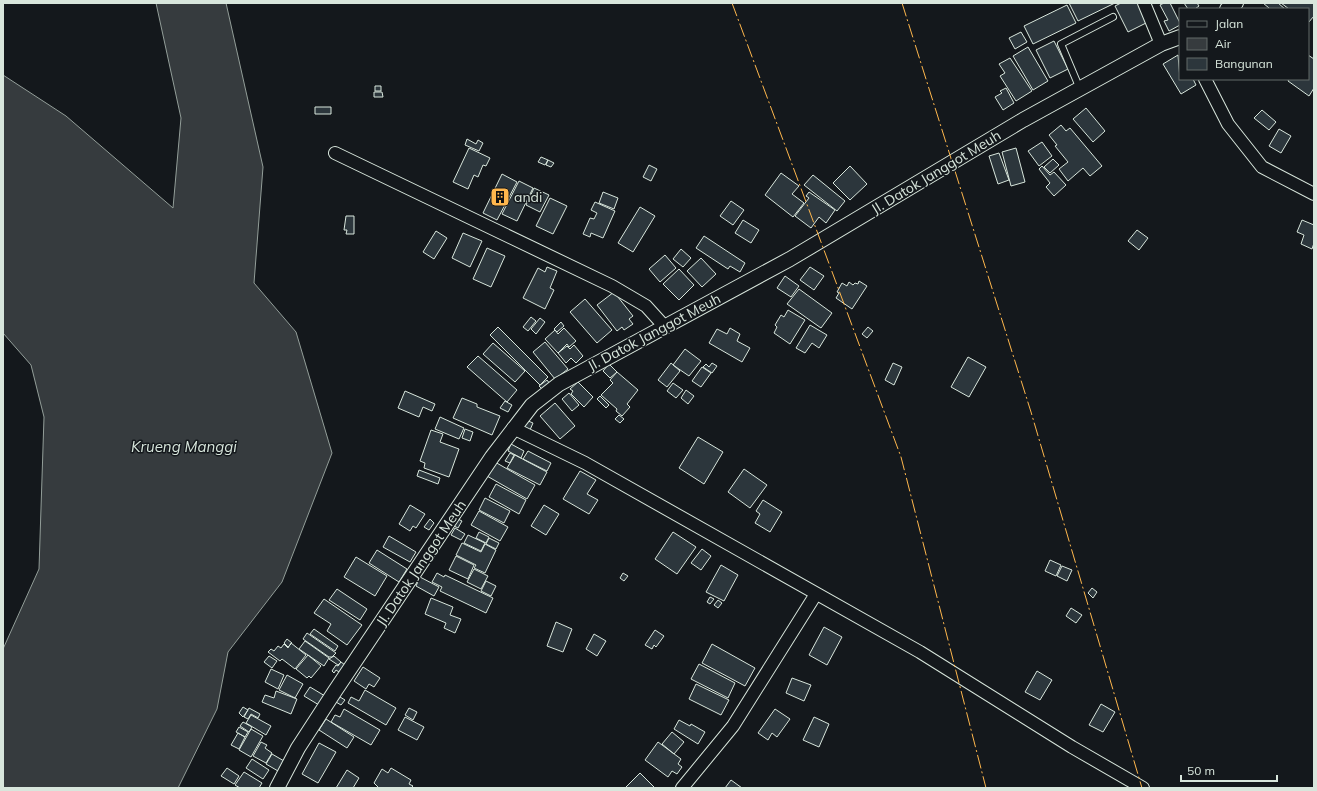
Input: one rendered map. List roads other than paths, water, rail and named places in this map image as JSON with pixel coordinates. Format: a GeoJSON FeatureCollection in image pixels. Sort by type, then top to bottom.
{"type":"FeatureCollection","features":[{"type":"Feature","properties":{"kind":"street"},"geometry":{"type":"LineString","coordinates":[[1144,3],[1161,44]]}},
{"type":"Feature","properties":{"kind":"street","name":"JI. Datok Janggot Meuh"},"geometry":{"type":"LineString","coordinates":[[277,788],[298,748],[335,691],[513,428],[532,406],[559,384],[790,259],[1023,120],[1161,44],[1179,37]]}},
{"type":"Feature","properties":{"kind":"street"},"geometry":{"type":"LineString","coordinates":[[1206,80],[1228,124],[1262,167],[1314,194]]}},
{"type":"Feature","properties":{"kind":"street"},"geometry":{"type":"LineString","coordinates":[[335,153],[612,286],[646,306],[665,327]]}},
{"type":"Feature","properties":{"kind":"street"},"geometry":{"type":"LineString","coordinates":[[513,428],[585,463],[920,652],[1072,747],[1143,788]]}},
{"type":"Feature","properties":{"kind":"street"},"geometry":{"type":"LineString","coordinates":[[682,788],[733,726],[816,594]]}},
{"type":"Feature","properties":{"kind":"lane"},"geometry":{"type":"LineString","coordinates":[[1080,89],[1060,44],[1113,17]]}},
{"type":"Feature","properties":{"kind":"water","name":"Krueng Manggi"},"geometry":{"type":"Polygon","coordinates":[[[156,3],[226,3],[263,167],[254,283],[296,332],[332,453],[282,582],[228,652],[217,709],[178,788],[3,788],[3,649],[39,569],[44,417],[31,365],[3,333],[3,75],[66,116],[173,208],[181,118],[156,3]]]}},
{"type":"Feature","properties":{"kind":"place","name":"andi"},"geometry":{"type":"Point","coordinates":[500,197]}}]}
